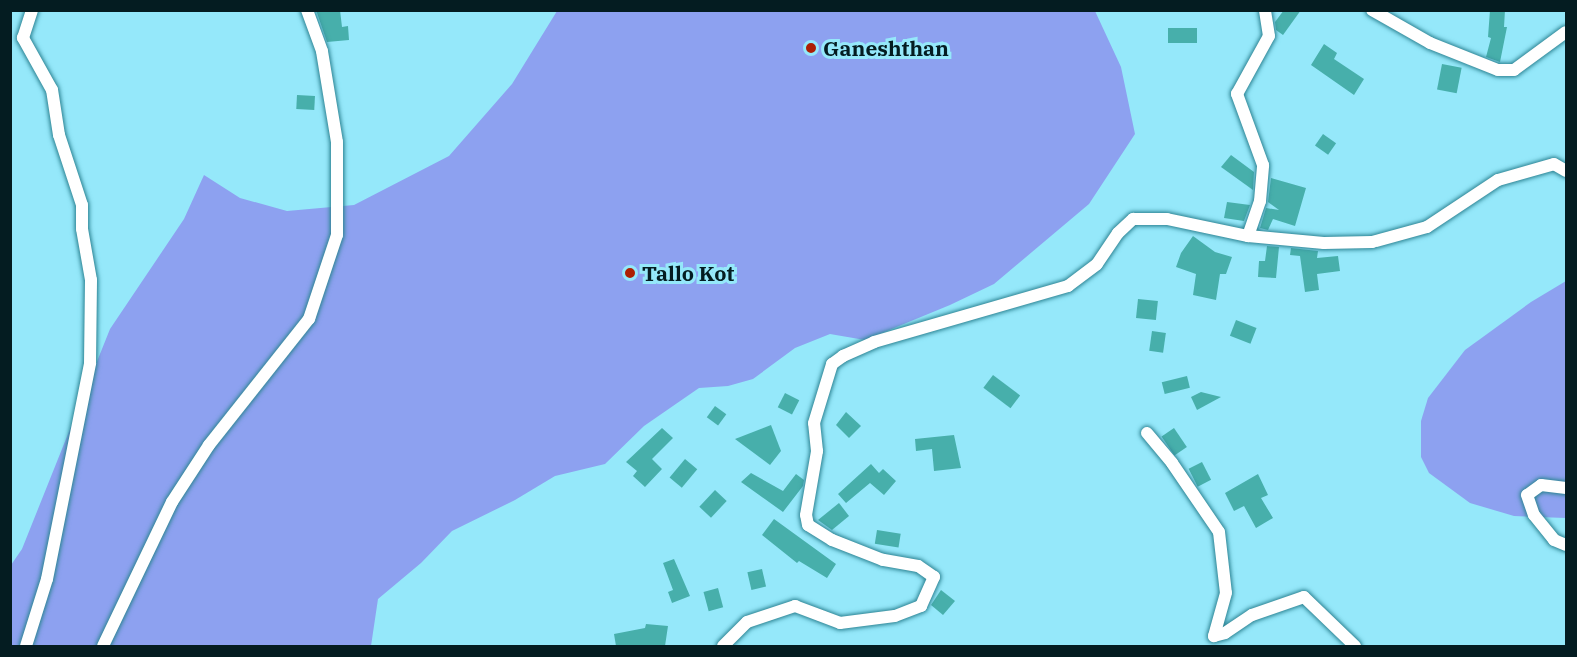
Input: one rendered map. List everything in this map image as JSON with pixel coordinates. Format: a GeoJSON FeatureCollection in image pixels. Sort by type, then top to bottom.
{"type":"FeatureCollection","features":[{"type":"Feature","properties":{"kind":"street"},"geometry":{"type":"LineString","coordinates":[[26,646],[47,579],[90,363],[91,280],[82,229],[82,205],[59,135],[52,90],[23,38],[32,10]]}},
{"type":"Feature","properties":{"kind":"street"},"geometry":{"type":"LineString","coordinates":[[103,646],[172,502],[209,445],[309,319],[337,235],[337,142],[322,51],[307,10]]}},
{"type":"Feature","properties":{"kind":"street"},"geometry":{"type":"LineString","coordinates":[[1248,236],[1260,201],[1263,165],[1237,94],[1269,36],[1265,10]]}},
{"type":"Feature","properties":{"kind":"street"},"geometry":{"type":"LineString","coordinates":[[1372,10],[1430,43],[1498,70],[1514,70],[1566,32]]}},
{"type":"Feature","properties":{"kind":"street"},"geometry":{"type":"LineString","coordinates":[[723,646],[747,622],[795,606],[840,623],[895,616],[921,606],[934,578],[918,566],[883,560],[832,540],[808,525],[806,514],[817,451],[814,423],[832,364],[874,342],[1068,286],[1097,264],[1118,233],[1133,219],[1167,219],[1248,236],[1324,243],[1371,242],[1427,227],[1498,180],[1554,164],[1566,171]]}},
{"type":"Feature","properties":{"kind":"street"},"geometry":{"type":"LineString","coordinates":[[1147,433],[1172,463],[1219,532],[1226,592],[1214,636],[1225,633],[1252,615],[1304,597],[1355,646]]}},
{"type":"Feature","properties":{"kind":"street"},"geometry":{"type":"LineString","coordinates":[[1566,488],[1541,485],[1527,495],[1534,515],[1554,540],[1566,545]]}},
{"type":"Feature","properties":{"kind":"shaded area"},"geometry":{"type":"Polygon","coordinates":[[[557,11],[1095,11],[1121,67],[1135,134],[1089,204],[994,284],[865,340],[830,334],[795,348],[753,379],[728,386],[699,388],[644,426],[605,464],[555,476],[515,500],[452,531],[421,563],[378,599],[371,646],[11,646],[11,565],[22,549],[110,329],[184,219],[204,175],[240,198],[287,211],[354,205],[449,156],[512,84],[557,11]]]}},
{"type":"Feature","properties":{"kind":"shaded area"},"geometry":{"type":"Polygon","coordinates":[[[1566,281],[1566,518],[1514,516],[1470,503],[1429,473],[1421,457],[1421,421],[1428,398],[1465,350],[1531,302],[1566,281]]]}},
{"type":"Feature","properties":{"kind":"building"},"geometry":{"type":"Polygon","coordinates":[[[316,10],[340,10],[342,27],[348,26],[349,40],[327,42],[316,10]]]}},
{"type":"Feature","properties":{"kind":"building"},"geometry":{"type":"Polygon","coordinates":[[[1284,10],[1301,10],[1283,35],[1276,30],[1275,22],[1284,10]]]}},
{"type":"Feature","properties":{"kind":"building"},"geometry":{"type":"Polygon","coordinates":[[[1490,10],[1505,10],[1504,27],[1507,27],[1500,62],[1486,57],[1491,38],[1488,37],[1490,10]]]}},
{"type":"Feature","properties":{"kind":"building"},"geometry":{"type":"Polygon","coordinates":[[[1168,28],[1197,28],[1197,43],[1168,43],[1168,28]]]}},
{"type":"Feature","properties":{"kind":"building"},"geometry":{"type":"Polygon","coordinates":[[[1324,44],[1337,53],[1334,59],[1364,79],[1354,95],[1311,65],[1324,44]]]}},
{"type":"Feature","properties":{"kind":"building"},"geometry":{"type":"Polygon","coordinates":[[[1442,64],[1462,68],[1457,93],[1437,90],[1442,64]]]}},
{"type":"Feature","properties":{"kind":"building"},"geometry":{"type":"Polygon","coordinates":[[[297,95],[315,96],[314,110],[296,109],[297,95]]]}},
{"type":"Feature","properties":{"kind":"building"},"geometry":{"type":"Polygon","coordinates":[[[1323,134],[1336,143],[1328,155],[1315,145],[1323,134]]]}},
{"type":"Feature","properties":{"kind":"building"},"geometry":{"type":"Polygon","coordinates":[[[1231,155],[1254,172],[1253,190],[1221,167],[1231,155]]]}},
{"type":"Feature","properties":{"kind":"building"},"geometry":{"type":"Polygon","coordinates":[[[1271,178],[1306,188],[1295,226],[1273,219],[1268,230],[1260,228],[1266,208],[1279,210],[1268,202],[1271,178]]]}},
{"type":"Feature","properties":{"kind":"building"},"geometry":{"type":"Polygon","coordinates":[[[1227,202],[1250,205],[1244,221],[1224,218],[1227,202]]]}},
{"type":"Feature","properties":{"kind":"building"},"geometry":{"type":"Polygon","coordinates":[[[1193,236],[1215,252],[1232,257],[1226,274],[1220,274],[1216,300],[1193,295],[1196,274],[1176,267],[1181,253],[1193,236]]]}},
{"type":"Feature","properties":{"kind":"building"},"geometry":{"type":"Polygon","coordinates":[[[1267,246],[1279,247],[1276,278],[1258,277],[1259,261],[1265,261],[1267,246]]]}},
{"type":"Feature","properties":{"kind":"building"},"geometry":{"type":"Polygon","coordinates":[[[1291,248],[1318,251],[1317,258],[1338,256],[1340,271],[1317,274],[1319,290],[1305,292],[1300,256],[1290,255],[1291,248]]]}},
{"type":"Feature","properties":{"kind":"building"},"geometry":{"type":"Polygon","coordinates":[[[1138,299],[1158,301],[1156,320],[1136,318],[1138,299]]]}},
{"type":"Feature","properties":{"kind":"building"},"geometry":{"type":"Polygon","coordinates":[[[1236,320],[1257,328],[1250,344],[1230,336],[1236,320]]]}},
{"type":"Feature","properties":{"kind":"building"},"geometry":{"type":"Polygon","coordinates":[[[1152,331],[1166,333],[1163,353],[1149,351],[1152,331]]]}},
{"type":"Feature","properties":{"kind":"building"},"geometry":{"type":"Polygon","coordinates":[[[993,375],[1020,395],[1011,408],[983,388],[993,375]]]}},
{"type":"Feature","properties":{"kind":"building"},"geometry":{"type":"Polygon","coordinates":[[[1187,376],[1190,388],[1165,394],[1162,382],[1187,376]]]}},
{"type":"Feature","properties":{"kind":"building"},"geometry":{"type":"Polygon","coordinates":[[[1201,392],[1221,397],[1197,410],[1191,397],[1201,392]]]}},
{"type":"Feature","properties":{"kind":"building"},"geometry":{"type":"Polygon","coordinates":[[[785,393],[799,400],[792,415],[778,407],[785,393]]]}},
{"type":"Feature","properties":{"kind":"building"},"geometry":{"type":"Polygon","coordinates":[[[715,406],[726,414],[718,426],[707,417],[715,406]]]}},
{"type":"Feature","properties":{"kind":"building"},"geometry":{"type":"Polygon","coordinates":[[[846,412],[861,426],[849,438],[836,425],[846,412]]]}},
{"type":"Feature","properties":{"kind":"building"},"geometry":{"type":"Polygon","coordinates":[[[771,425],[781,451],[770,465],[735,439],[771,425]]]}},
{"type":"Feature","properties":{"kind":"building"},"geometry":{"type":"Polygon","coordinates":[[[662,428],[673,438],[652,459],[662,469],[645,487],[633,476],[637,471],[626,462],[662,428]]]}},
{"type":"Feature","properties":{"kind":"building"},"geometry":{"type":"Polygon","coordinates":[[[1174,428],[1187,447],[1174,455],[1162,436],[1174,428]]]}},
{"type":"Feature","properties":{"kind":"building"},"geometry":{"type":"Polygon","coordinates":[[[954,435],[961,468],[934,471],[932,449],[916,451],[915,439],[954,435]]]}},
{"type":"Feature","properties":{"kind":"building"},"geometry":{"type":"Polygon","coordinates":[[[685,459],[697,469],[682,488],[670,477],[685,459]]]}},
{"type":"Feature","properties":{"kind":"building"},"geometry":{"type":"Polygon","coordinates":[[[1202,462],[1211,480],[1198,487],[1189,469],[1202,462]]]}},
{"type":"Feature","properties":{"kind":"building"},"geometry":{"type":"Polygon","coordinates":[[[871,464],[879,473],[883,469],[896,481],[884,495],[870,483],[846,503],[838,494],[871,464]]]}},
{"type":"Feature","properties":{"kind":"building"},"geometry":{"type":"Polygon","coordinates":[[[751,473],[783,491],[796,474],[804,480],[803,486],[783,512],[741,482],[751,473]]]}},
{"type":"Feature","properties":{"kind":"building"},"geometry":{"type":"Polygon","coordinates":[[[1258,474],[1268,495],[1261,498],[1273,518],[1256,528],[1244,506],[1234,511],[1225,493],[1258,474]]]}},
{"type":"Feature","properties":{"kind":"building"},"geometry":{"type":"Polygon","coordinates":[[[715,490],[727,501],[711,518],[699,507],[715,490]]]}},
{"type":"Feature","properties":{"kind":"building"},"geometry":{"type":"Polygon","coordinates":[[[839,503],[849,516],[832,530],[818,520],[839,503]]]}},
{"type":"Feature","properties":{"kind":"building"},"geometry":{"type":"Polygon","coordinates":[[[774,519],[836,564],[827,578],[799,561],[797,563],[762,535],[774,519]]]}},
{"type":"Feature","properties":{"kind":"building"},"geometry":{"type":"Polygon","coordinates":[[[877,530],[901,534],[899,548],[875,544],[877,530]]]}},
{"type":"Feature","properties":{"kind":"building"},"geometry":{"type":"Polygon","coordinates":[[[674,559],[690,596],[672,603],[668,592],[673,590],[663,563],[674,559]]]}},
{"type":"Feature","properties":{"kind":"building"},"geometry":{"type":"Polygon","coordinates":[[[762,569],[766,587],[751,590],[747,572],[762,569]]]}},
{"type":"Feature","properties":{"kind":"building"},"geometry":{"type":"Polygon","coordinates":[[[718,588],[723,607],[709,611],[704,592],[718,588]]]}},
{"type":"Feature","properties":{"kind":"building"},"geometry":{"type":"Polygon","coordinates":[[[941,590],[955,601],[943,615],[931,605],[941,590]]]}},
{"type":"Feature","properties":{"kind":"building"},"geometry":{"type":"Polygon","coordinates":[[[646,624],[668,626],[665,646],[616,646],[614,634],[645,628],[646,624]]]}},
{"type":"Feature","properties":{"kind":"place","name":"Ganeshthan"},"geometry":{"type":"Point","coordinates":[811,48]}},
{"type":"Feature","properties":{"kind":"place","name":"Tallo Kot"},"geometry":{"type":"Point","coordinates":[630,273]}}]}
